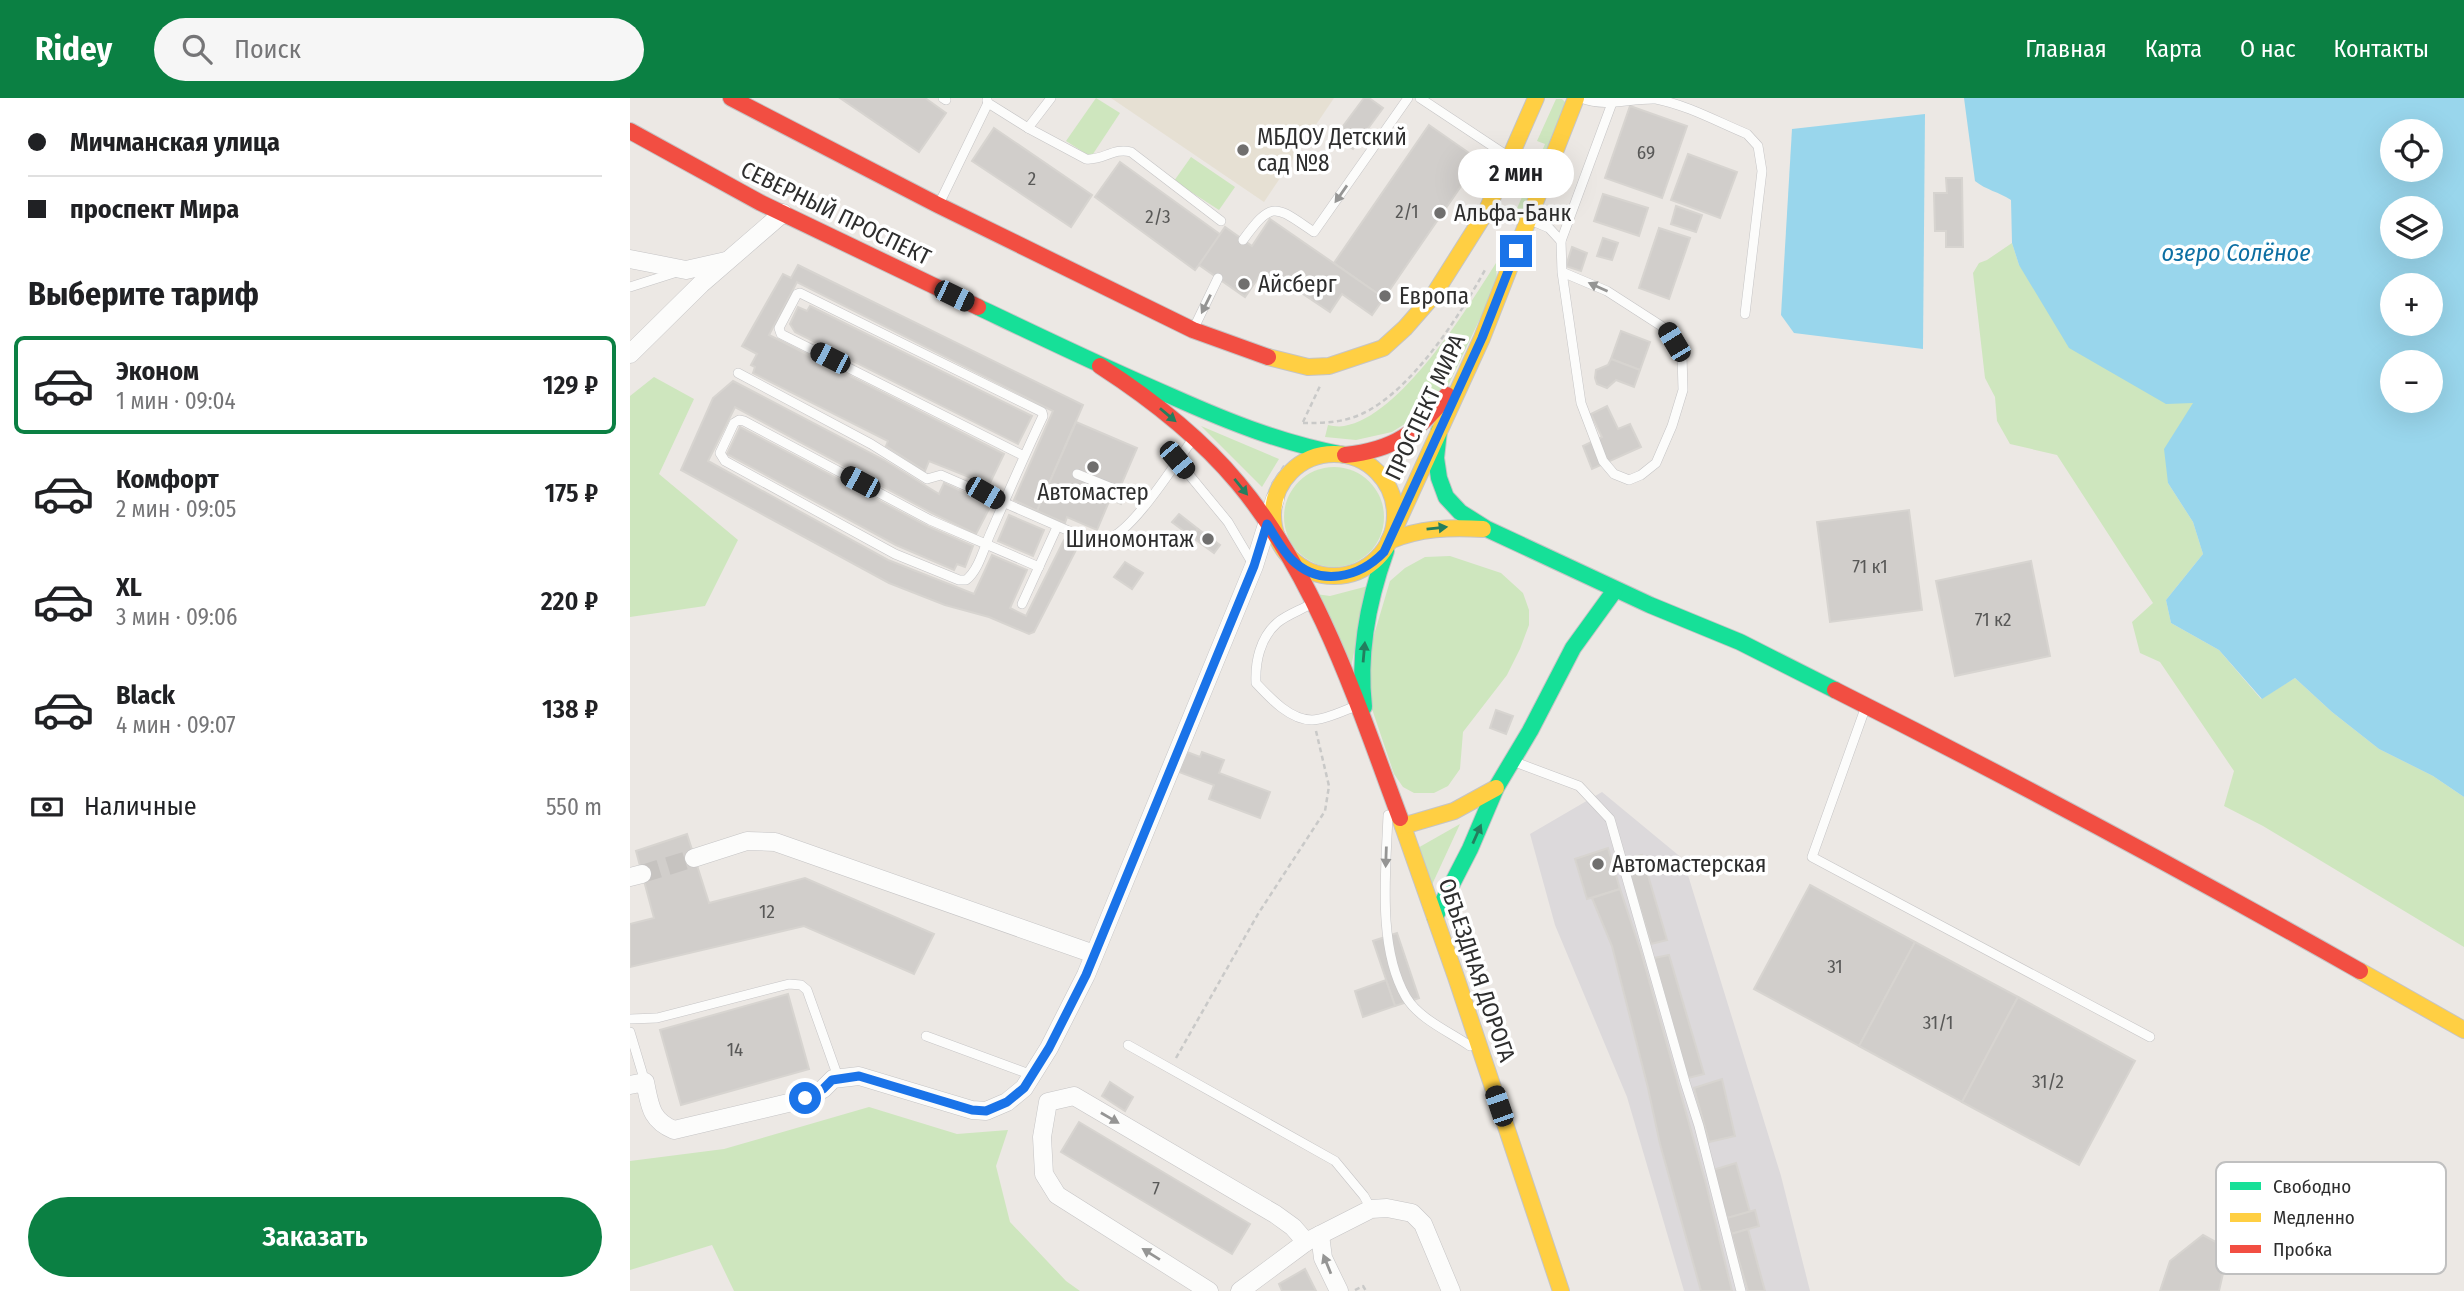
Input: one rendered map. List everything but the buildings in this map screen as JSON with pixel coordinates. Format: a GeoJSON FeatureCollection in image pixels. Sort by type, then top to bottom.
{"type":"FeatureCollection","features":[{"type":"Feature","properties":{"kind":"main road"},"geometry":{"type":"LineString","coordinates":[[731,98],[938,205],[1193,330],[1286,363],[1308,367],[1329,366],[1383,348],[1433,296],[1486,212],[1536,98]]}},
{"type":"Feature","properties":{"kind":"main road","name":"ПРОСПЕКТ МИРА"},"geometry":{"type":"LineString","coordinates":[[1373,744],[1363,704],[1363,664],[1373,594],[1389,541],[1482,338],[1579,98]]}},
{"type":"Feature","properties":{"kind":"main road","name":"СЕВЕРНЫЙ ПРОСПЕКТ"},"geometry":{"type":"LineString","coordinates":[[630,131],[719,181],[1100,366]]}},
{"type":"Feature","properties":{"kind":"main road"},"geometry":{"type":"LineString","coordinates":[[1100,366],[1212,415],[1296,446],[1345,455],[1370,466],[1387,484],[1395,507],[1395,521],[1384,552],[1364,569],[1339,577],[1314,574],[1302,568],[1283,550],[1274,528],[1275,499],[1281,485],[1300,464],[1315,457],[1329,454],[1345,455],[1368,454],[1405,439],[1420,426],[1453,387],[1482,338]]}},
{"type":"Feature","properties":{"kind":"main road"},"geometry":{"type":"LineString","coordinates":[[1100,366],[1153,402],[1195,437],[1230,473],[1254,503],[1314,602],[1373,744]]}},
{"type":"Feature","properties":{"kind":"main road"},"geometry":{"type":"LineString","coordinates":[[1439,430],[1436,457],[1438,478],[1446,496],[1460,512],[1488,529],[1615,590],[1740,642],[1988,767],[2255,911],[2464,1030]]}},
{"type":"Feature","properties":{"kind":"main road"},"geometry":{"type":"LineString","coordinates":[[1389,541],[1435,527],[1488,529]]}},
{"type":"Feature","properties":{"kind":"main road"},"geometry":{"type":"LineString","coordinates":[[1435,917],[1471,849],[1496,788],[1514,761],[1573,648],[1615,590]]}},
{"type":"Feature","properties":{"kind":"main road","name":"ОБЪЕЗДНАЯ ДОРОГА"},"geometry":{"type":"LineString","coordinates":[[1373,744],[1435,917],[1561,1291]]}},
{"type":"Feature","properties":{"kind":"main road"},"geometry":{"type":"LineString","coordinates":[[1403,826],[1454,811],[1496,788]]}},
{"type":"Feature","properties":{"kind":"street"},"geometry":{"type":"LineString","coordinates":[[630,354],[728,260],[783,213]]}},
{"type":"Feature","properties":{"kind":"street"},"geometry":{"type":"LineString","coordinates":[[630,259],[686,270],[728,260]]}},
{"type":"Feature","properties":{"kind":"street"},"geometry":{"type":"LineString","coordinates":[[637,1083],[653,1114],[662,1125],[674,1130],[805,1098],[838,1077],[859,1076],[972,1110],[986,1111],[1007,1102],[1024,1088],[1061,1024],[1094,954],[1254,566],[1275,499]]}},
{"type":"Feature","properties":{"kind":"street"},"geometry":{"type":"LineString","coordinates":[[694,858],[747,841],[775,842],[1094,954]]}},
{"type":"Feature","properties":{"kind":"street"},"geometry":{"type":"LineString","coordinates":[[1209,1291],[1057,1195],[1044,1174],[1042,1137],[1048,1102],[1074,1097],[1275,1214],[1313,1239],[1339,1291]]}},
{"type":"Feature","properties":{"kind":"street"},"geometry":{"type":"LineString","coordinates":[[1240,1291],[1313,1239],[1371,1209],[1387,1208],[1412,1213],[1423,1224],[1451,1291]]}},
{"type":"Feature","properties":{"kind":"lane"},"geometry":{"type":"LineString","coordinates":[[1028,128],[1051,98]]}},
{"type":"Feature","properties":{"kind":"lane"},"geometry":{"type":"LineString","coordinates":[[1243,240],[1262,214],[1276,210],[1283,211],[1314,232],[1408,98]]}},
{"type":"Feature","properties":{"kind":"lane"},"geometry":{"type":"LineString","coordinates":[[1420,98],[1511,158]]}},
{"type":"Feature","properties":{"kind":"lane"},"geometry":{"type":"LineString","coordinates":[[1579,98],[1594,103],[1612,103],[1625,98],[1656,99],[1747,135],[1759,146],[1762,171],[1745,314]]}},
{"type":"Feature","properties":{"kind":"lane"},"geometry":{"type":"LineString","coordinates":[[938,205],[987,100],[1028,128],[1086,159],[1092,160],[1117,150],[1131,152],[1222,221]]}},
{"type":"Feature","properties":{"kind":"lane"},"geometry":{"type":"LineString","coordinates":[[1562,272],[1607,291],[1667,329],[1682,355],[1684,390],[1672,426],[1656,463],[1641,475],[1629,480],[1614,474],[1603,461],[1581,403],[1562,272],[1561,242],[1612,103]]}},
{"type":"Feature","properties":{"kind":"lane"},"geometry":{"type":"LineString","coordinates":[[1529,219],[1549,228],[1561,242]]}},
{"type":"Feature","properties":{"kind":"lane"},"geometry":{"type":"LineString","coordinates":[[630,287],[686,270]]}},
{"type":"Feature","properties":{"kind":"lane"},"geometry":{"type":"LineString","coordinates":[[1193,330],[1218,278]]}},
{"type":"Feature","properties":{"kind":"lane"},"geometry":{"type":"LineString","coordinates":[[1024,456],[782,334],[779,328],[797,294],[803,294],[1042,412],[1043,416],[1024,456],[985,545],[972,576],[959,580],[895,554],[725,461],[721,450],[734,423],[738,420],[744,421],[930,520],[985,545],[1039,568]]}},
{"type":"Feature","properties":{"kind":"lane"},"geometry":{"type":"LineString","coordinates":[[738,373],[871,444],[927,479],[941,475],[1085,538],[1108,539],[1121,532],[1195,437]]}},
{"type":"Feature","properties":{"kind":"lane"},"geometry":{"type":"LineString","coordinates":[[1177,460],[1228,523],[1254,566]]}},
{"type":"Feature","properties":{"kind":"lane"},"geometry":{"type":"LineString","coordinates":[[1077,474],[1146,502]]}},
{"type":"Feature","properties":{"kind":"lane"},"geometry":{"type":"LineString","coordinates":[[1022,604],[1057,527]]}},
{"type":"Feature","properties":{"kind":"lane"},"geometry":{"type":"LineString","coordinates":[[1314,602],[1277,623],[1259,650],[1255,666],[1256,683],[1282,708],[1300,718],[1313,721],[1357,706]]}},
{"type":"Feature","properties":{"kind":"lane"},"geometry":{"type":"LineString","coordinates":[[1866,705],[1812,858],[2150,1037]]}},
{"type":"Feature","properties":{"kind":"lane"},"geometry":{"type":"LineString","coordinates":[[1514,761],[1579,786],[1610,819],[1699,1126],[1741,1291]]}},
{"type":"Feature","properties":{"kind":"lane"},"geometry":{"type":"LineString","coordinates":[[1389,789],[1386,876],[1388,940],[1397,974],[1407,998],[1421,1013],[1481,1054]]}},
{"type":"Feature","properties":{"kind":"lane"},"geometry":{"type":"LineString","coordinates":[[630,1019],[657,1018],[789,984],[801,985],[807,990],[838,1077]]}},
{"type":"Feature","properties":{"kind":"lane"},"geometry":{"type":"LineString","coordinates":[[630,1032],[637,1083]]}},
{"type":"Feature","properties":{"kind":"lane"},"geometry":{"type":"LineString","coordinates":[[926,1036],[1032,1075]]}},
{"type":"Feature","properties":{"kind":"lane"},"geometry":{"type":"LineString","coordinates":[[1128,1045],[1335,1161],[1364,1196],[1371,1209]]}},
{"type":"Feature","properties":{"kind":"path"},"geometry":{"type":"LineString","coordinates":[[1254,503],[1265,495],[1296,446],[1303,423],[1329,366]]}},
{"type":"Feature","properties":{"kind":"path"},"geometry":{"type":"LineString","coordinates":[[1170,1069],[1258,914],[1325,811],[1329,786],[1313,721]]}},
{"type":"Feature","properties":{"kind":"path"},"geometry":{"type":"LineString","coordinates":[[1352,1291],[1363,1286],[1366,1291]]}},
{"type":"Feature","properties":{"kind":"shaded area","name":"МБДОУ Детский сад №8"},"geometry":{"type":"Polygon","coordinates":[[[1111,98],[1334,98],[1264,202],[1111,98]]]}},
{"type":"Feature","properties":{"kind":"shaded area"},"geometry":{"type":"Polygon","coordinates":[[[1602,792],[1683,859],[1781,1176],[1810,1291],[1684,1291],[1627,1097],[1555,925],[1530,834],[1602,792]]]}},
{"type":"Feature","properties":{"kind":"green space"},"geometry":{"type":"Polygon","coordinates":[[[1096,98],[1120,113],[1091,157],[1066,141],[1096,98]]]}},
{"type":"Feature","properties":{"kind":"green space"},"geometry":{"type":"Polygon","coordinates":[[[1556,99],[1562,99],[1566,103],[1519,223],[1512,220],[1545,144],[1537,141],[1556,99]]]}},
{"type":"Feature","properties":{"kind":"green space"},"geometry":{"type":"Polygon","coordinates":[[[1191,157],[1235,187],[1219,210],[1174,181],[1191,157]]]}},
{"type":"Feature","properties":{"kind":"green space"},"geometry":{"type":"Polygon","coordinates":[[[2012,243],[2019,265],[2194,403],[2168,483],[2193,522],[2203,554],[2166,600],[2171,623],[2219,650],[2261,699],[2295,678],[2379,749],[2433,776],[2464,797],[2464,947],[2263,826],[2224,806],[2234,771],[2160,662],[2140,653],[2132,622],[2153,603],[2057,455],[2010,444],[1997,421],[1995,397],[1985,378],[1973,273],[1979,263],[2012,243]]]}},
{"type":"Feature","properties":{"kind":"green space"},"geometry":{"type":"Polygon","coordinates":[[[1496,263],[1497,283],[1447,388],[1430,408],[1392,432],[1356,440],[1325,437],[1328,425],[1344,426],[1365,418],[1409,383],[1450,332],[1496,263]]]}},
{"type":"Feature","properties":{"kind":"green space"},"geometry":{"type":"Polygon","coordinates":[[[654,377],[694,399],[659,474],[738,540],[705,606],[630,617],[630,396],[654,377]]]}},
{"type":"Feature","properties":{"kind":"green space"},"geometry":{"type":"Polygon","coordinates":[[[1201,426],[1279,459],[1262,487],[1201,426]]]}},
{"type":"Feature","properties":{"kind":"green space"},"geometry":{"type":"Polygon","coordinates":[[[1334,467],[1353,470],[1370,481],[1381,498],[1384,517],[1381,536],[1370,553],[1353,564],[1334,567],[1315,564],[1298,553],[1287,536],[1284,517],[1287,498],[1298,481],[1315,470],[1334,467]]]}},
{"type":"Feature","properties":{"kind":"green space"},"geometry":{"type":"Polygon","coordinates":[[[1450,556],[1501,573],[1523,593],[1529,610],[1529,625],[1507,675],[1463,732],[1460,769],[1448,786],[1434,793],[1414,793],[1403,787],[1394,774],[1370,703],[1371,645],[1390,581],[1405,568],[1425,557],[1450,556]]]}},
{"type":"Feature","properties":{"kind":"green space"},"geometry":{"type":"Polygon","coordinates":[[[1368,586],[1351,667],[1316,594],[1330,596],[1368,586]]]}},
{"type":"Feature","properties":{"kind":"green space"},"geometry":{"type":"Polygon","coordinates":[[[1460,824],[1430,889],[1416,849],[1460,824]]]}},
{"type":"Feature","properties":{"kind":"green space"},"geometry":{"type":"Polygon","coordinates":[[[869,1107],[957,1134],[1008,1130],[996,1166],[1010,1222],[1066,1281],[1080,1291],[734,1291],[712,1245],[630,1270],[630,1161],[724,1149],[869,1107]]]}},
{"type":"Feature","properties":{"kind":"water","name":"озеро Солёное"},"geometry":{"type":"Polygon","coordinates":[[[1964,98],[2464,98],[2464,797],[2433,776],[2379,749],[2295,678],[2262,699],[2219,650],[2171,623],[2166,600],[2203,554],[2193,522],[2168,483],[2164,449],[2193,403],[2166,404],[2069,348],[2019,265],[2012,243],[2011,200],[1975,181],[1964,98]]]}},
{"type":"Feature","properties":{"kind":"water"},"geometry":{"type":"Polygon","coordinates":[[[1925,114],[1923,349],[1794,333],[1781,315],[1792,129],[1925,114]]]}},
{"type":"Feature","properties":{"kind":"tunnel"},"geometry":{"type":"LineString","coordinates":[[642,874],[694,858]]}},
{"type":"Feature","properties":{"kind":"traffic: fast"},"geometry":{"type":"LineString","coordinates":[[978,307],[1215,415],[1279,438],[1345,455]]}},
{"type":"Feature","properties":{"kind":"traffic: fast"},"geometry":{"type":"LineString","coordinates":[[1439,431],[1436,458],[1439,478],[1446,497],[1460,512],[1487,529],[1650,605],[1740,642],[1835,690]]}},
{"type":"Feature","properties":{"kind":"traffic: fast"},"geometry":{"type":"LineString","coordinates":[[1364,707],[1362,667],[1366,628],[1386,551]]}},
{"type":"Feature","properties":{"kind":"traffic: fast"},"geometry":{"type":"LineString","coordinates":[[1435,917],[1470,849],[1496,788],[1530,731],[1573,648],[1615,590]]}},
{"type":"Feature","properties":{"kind":"traffic: slow"},"geometry":{"type":"LineString","coordinates":[[1268,357],[1308,367],[1329,366],[1383,348],[1405,328],[1433,296],[1486,212],[1536,98]]}},
{"type":"Feature","properties":{"kind":"traffic: slow"},"geometry":{"type":"LineString","coordinates":[[1389,541],[1482,338],[1576,98]]}},
{"type":"Feature","properties":{"kind":"traffic: slow"},"geometry":{"type":"LineString","coordinates":[[1334,454],[1357,458],[1377,472],[1391,492],[1395,515],[1391,538],[1377,558],[1357,572],[1334,576],[1311,572],[1291,558],[1277,538],[1273,515],[1277,492],[1291,472],[1311,458],[1334,454]]}},
{"type":"Feature","properties":{"kind":"traffic: slow"},"geometry":{"type":"LineString","coordinates":[[1389,541],[1435,529],[1483,529]]}},
{"type":"Feature","properties":{"kind":"traffic: slow"},"geometry":{"type":"LineString","coordinates":[[1403,826],[1454,811],[1496,788]]}},
{"type":"Feature","properties":{"kind":"traffic: slow"},"geometry":{"type":"LineString","coordinates":[[1400,818],[1561,1291]]}},
{"type":"Feature","properties":{"kind":"traffic: slow"},"geometry":{"type":"LineString","coordinates":[[2360,971],[2464,1030]]}},
{"type":"Feature","properties":{"kind":"traffic: jam"},"geometry":{"type":"LineString","coordinates":[[731,98],[938,205],[1193,330],[1268,357]]}},
{"type":"Feature","properties":{"kind":"traffic: jam"},"geometry":{"type":"LineString","coordinates":[[630,131],[761,203],[978,307]]}},
{"type":"Feature","properties":{"kind":"traffic: jam"},"geometry":{"type":"LineString","coordinates":[[1100,366],[1156,405],[1191,434],[1238,483],[1266,520],[1291,560],[1333,643],[1400,818]]}},
{"type":"Feature","properties":{"kind":"traffic: jam"},"geometry":{"type":"LineString","coordinates":[[1345,455],[1377,449],[1403,437],[1425,420],[1447,395]]}},
{"type":"Feature","properties":{"kind":"traffic: jam"},"geometry":{"type":"LineString","coordinates":[[1835,690],[2099,827],[2360,971]]}},
{"type":"Feature","properties":{"kind":"place","name":"МБДОУ Детский сад №8"},"geometry":{"type":"Point","coordinates":[1243,150]}},
{"type":"Feature","properties":{"kind":"place","name":"Альфа-Банк"},"geometry":{"type":"Point","coordinates":[1440,213]}},
{"type":"Feature","properties":{"kind":"place","name":"Айсберг"},"geometry":{"type":"Point","coordinates":[1244,284]}},
{"type":"Feature","properties":{"kind":"place","name":"Европа"},"geometry":{"type":"Point","coordinates":[1385,296]}},
{"type":"Feature","properties":{"kind":"place","name":"Автомастер"},"geometry":{"type":"Point","coordinates":[1093,467]}},
{"type":"Feature","properties":{"kind":"place","name":"Шиномонтаж"},"geometry":{"type":"Point","coordinates":[1208,539]}},
{"type":"Feature","properties":{"kind":"place","name":"Автомастерская"},"geometry":{"type":"Point","coordinates":[1598,864]}},
{"type":"Feature","properties":{"kind":"route"},"geometry":{"type":"LineString","coordinates":[[805,1098],[838,1077],[859,1076],[972,1110],[986,1111],[1007,1102],[1024,1088],[1049,1048],[1086,975],[1254,566],[1267,524],[1292,560],[1314,574],[1327,577],[1351,575],[1364,569],[1384,552],[1482,338],[1516,251]]}}]}
